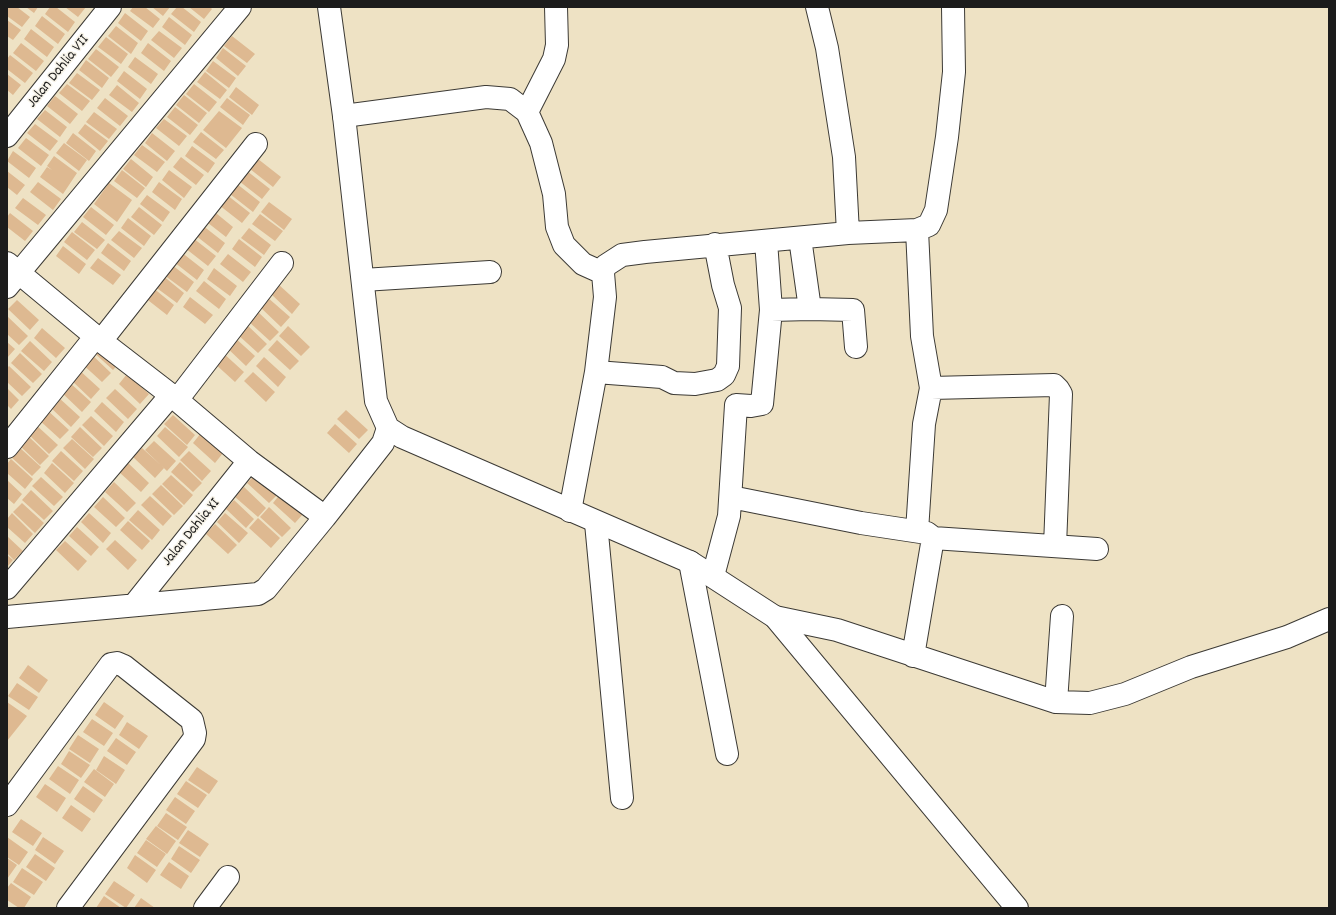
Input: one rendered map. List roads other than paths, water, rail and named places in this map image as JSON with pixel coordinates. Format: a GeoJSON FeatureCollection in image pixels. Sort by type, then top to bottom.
{"type":"FeatureCollection","features":[{"type":"Feature","properties":{"kind":"street","name":"Jalan Dahlia VII"},"geometry":{"type":"LineString","coordinates":[[7,136],[110,7]]}},
{"type":"Feature","properties":{"kind":"street"},"geometry":{"type":"LineString","coordinates":[[240,7],[11,274],[99,338],[249,461],[324,517]]}},
{"type":"Feature","properties":{"kind":"street"},"geometry":{"type":"LineString","coordinates":[[328,7],[344,116],[376,401],[382,441]]}},
{"type":"Feature","properties":{"kind":"street"},"geometry":{"type":"LineString","coordinates":[[527,112],[554,59],[557,44],[556,7]]}},
{"type":"Feature","properties":{"kind":"street"},"geometry":{"type":"LineString","coordinates":[[818,7],[827,48],[844,157],[848,233]]}},
{"type":"Feature","properties":{"kind":"street"},"geometry":{"type":"LineString","coordinates":[[570,510],[596,372],[605,297],[603,273],[605,266],[622,255],[715,244],[766,241],[848,233],[917,230],[929,225],[936,210],[954,72],[954,7]]}},
{"type":"Feature","properties":{"kind":"street"},"geometry":{"type":"LineString","coordinates":[[344,116],[486,97],[510,99],[527,112],[541,143],[554,194],[557,227],[564,245],[583,264],[603,273]]}},
{"type":"Feature","properties":{"kind":"street"},"geometry":{"type":"LineString","coordinates":[[7,447],[99,338],[256,144]]}},
{"type":"Feature","properties":{"kind":"street"},"geometry":{"type":"LineString","coordinates":[[913,656],[925,535],[924,424],[931,388],[922,336],[917,230]]}},
{"type":"Feature","properties":{"kind":"street"},"geometry":{"type":"LineString","coordinates":[[800,238],[810,308]]}},
{"type":"Feature","properties":{"kind":"street"},"geometry":{"type":"LineString","coordinates":[[713,576],[729,516],[736,405],[751,406],[762,404],[771,310],[766,241]]}},
{"type":"Feature","properties":{"kind":"street"},"geometry":{"type":"LineString","coordinates":[[596,372],[662,377],[674,383],[695,384],[717,380],[724,376],[728,366],[730,308],[723,285],[715,244]]}},
{"type":"Feature","properties":{"kind":"street"},"geometry":{"type":"LineString","coordinates":[[7,588],[174,398],[282,263]]}},
{"type":"Feature","properties":{"kind":"street"},"geometry":{"type":"LineString","coordinates":[[363,280],[490,272]]}},
{"type":"Feature","properties":{"kind":"street"},"geometry":{"type":"LineString","coordinates":[[771,310],[810,308],[853,310],[856,347]]}},
{"type":"Feature","properties":{"kind":"street"},"geometry":{"type":"LineString","coordinates":[[931,388],[1054,385],[1058,389],[1061,394],[1055,546]]}},
{"type":"Feature","properties":{"kind":"street"},"geometry":{"type":"LineString","coordinates":[[7,617],[258,594],[266,589],[324,517],[382,441],[402,437],[570,510],[596,523],[690,562],[775,617],[1017,908]]}},
{"type":"Feature","properties":{"kind":"street","name":"Jalan Dahlia XI"},"geometry":{"type":"LineString","coordinates":[[134,605],[249,461]]}},
{"type":"Feature","properties":{"kind":"street"},"geometry":{"type":"LineString","coordinates":[[731,497],[925,535],[1097,549]]}},
{"type":"Feature","properties":{"kind":"street"},"geometry":{"type":"LineString","coordinates":[[596,523],[622,798]]}},
{"type":"Feature","properties":{"kind":"street"},"geometry":{"type":"LineString","coordinates":[[690,562],[728,754]]}},
{"type":"Feature","properties":{"kind":"street"},"geometry":{"type":"LineString","coordinates":[[1056,702],[1062,616]]}},
{"type":"Feature","properties":{"kind":"street"},"geometry":{"type":"LineString","coordinates":[[775,617],[837,630],[1056,702],[1090,703],[1125,694],[1191,667],[1287,637],[1329,619]]}},
{"type":"Feature","properties":{"kind":"street"},"geometry":{"type":"LineString","coordinates":[[7,805],[111,664],[117,663],[124,666],[192,720],[195,726],[194,739],[68,908]]}},
{"type":"Feature","properties":{"kind":"street"},"geometry":{"type":"LineString","coordinates":[[205,908],[228,877]]}}]}
